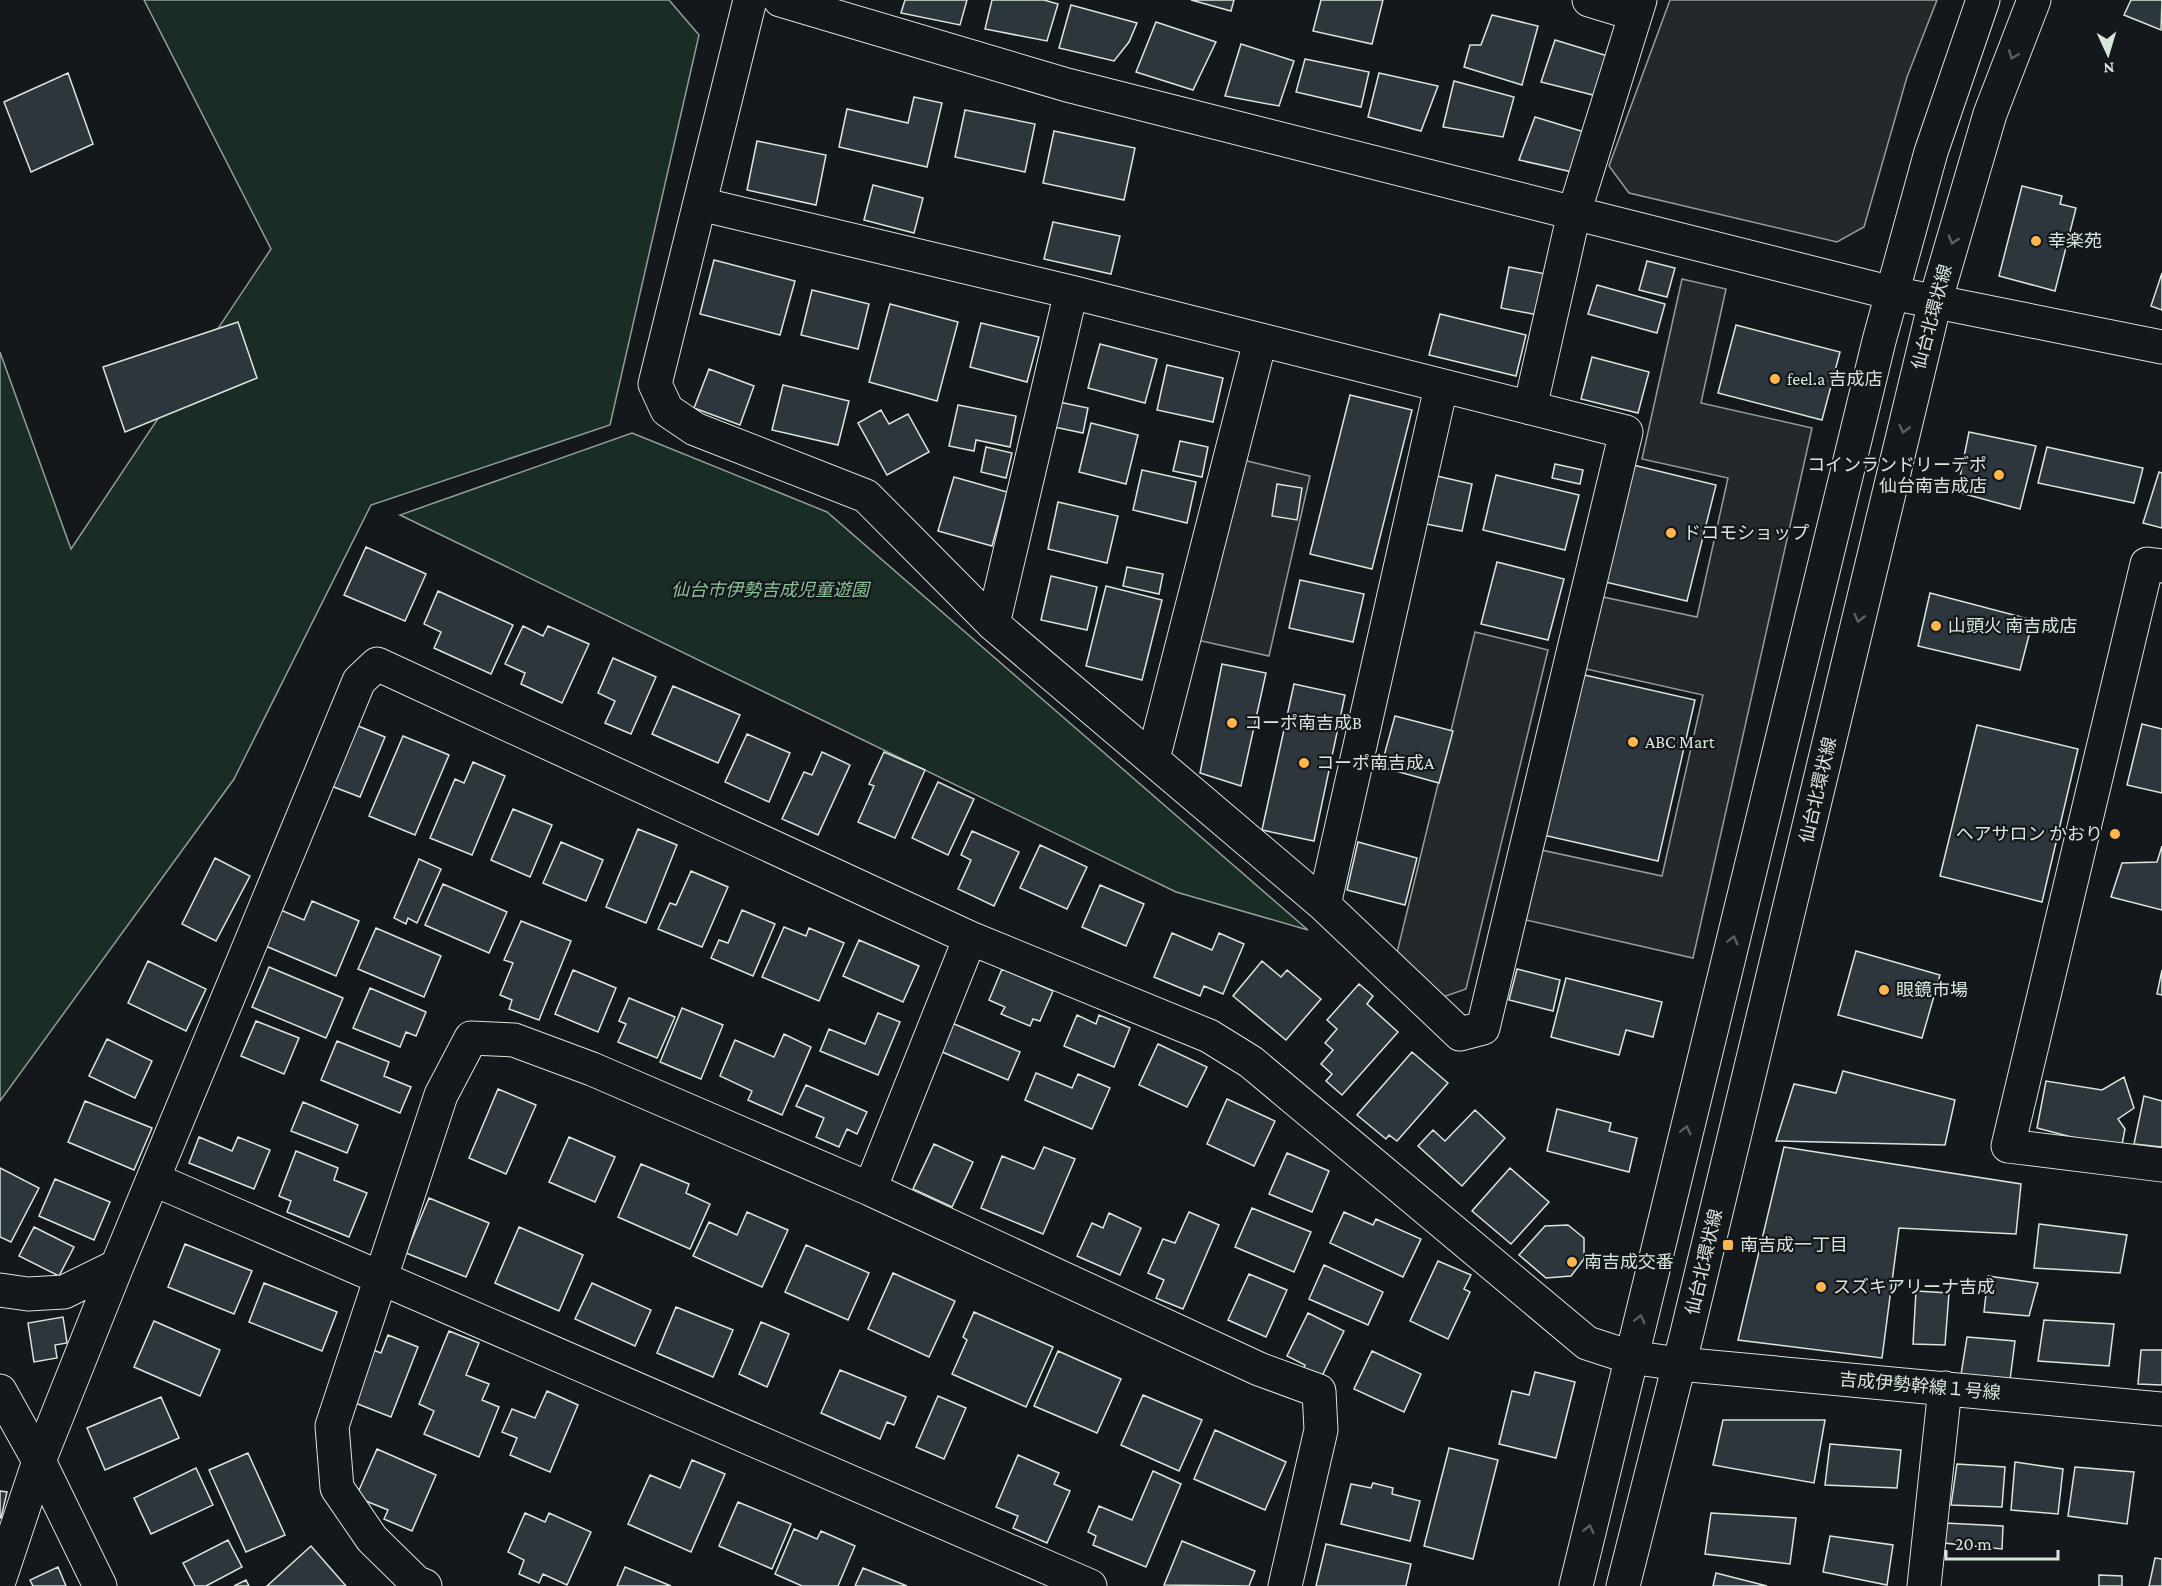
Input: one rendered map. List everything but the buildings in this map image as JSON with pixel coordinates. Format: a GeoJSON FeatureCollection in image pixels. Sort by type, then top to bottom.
{"type":"FeatureCollection","features":[{"type":"Feature","properties":{"kind":"street"},"geometry":{"type":"LineString","coordinates":[[700,204],[1071,292],[1626,432],[1483,1028],[1460,1034],[1324,905],[993,624],[866,496],[695,429],[667,410],[655,384],[750,0]]}},
{"type":"Feature","properties":{"kind":"street"},"geometry":{"type":"LineString","coordinates":[[780,0],[1067,85],[1892,293],[2162,347]]}},
{"type":"Feature","properties":{"kind":"street"},"geometry":{"type":"LineString","coordinates":[[1530,408],[1574,213],[1638,7],[1588,0]]}},
{"type":"Feature","properties":{"kind":"street"},"geometry":{"type":"LineString","coordinates":[[1576,1586],[1630,1357],[1892,293],[1930,152],[1983,0]]}},
{"type":"Feature","properties":{"kind":"street","name":"仙台北環状線"},"geometry":{"type":"LineString","coordinates":[[1623,1586],[1679,1364],[1935,302],[1990,114],[2034,0]]}},
{"type":"Feature","properties":{"kind":"street"},"geometry":{"type":"LineString","coordinates":[[993,624],[1071,292]]}},
{"type":"Feature","properties":{"kind":"street"},"geometry":{"type":"LineString","coordinates":[[1153,759],[1260,341]]}},
{"type":"Feature","properties":{"kind":"street"},"geometry":{"type":"LineString","coordinates":[[1324,905],[1441,387]]}},
{"type":"Feature","properties":{"kind":"street"},"geometry":{"type":"LineString","coordinates":[[2162,566],[2147,564],[2008,1146],[2162,1165]]}},
{"type":"Feature","properties":{"kind":"street","name":"吉成伊勢幹線１号線"},"geometry":{"type":"LineString","coordinates":[[153,1179],[359,681],[377,664],[970,938],[1209,1036],[1251,1062],[1587,1343],[1630,1357],[1679,1364],[2162,1409]]}},
{"type":"Feature","properties":{"kind":"street"},"geometry":{"type":"LineString","coordinates":[[870,1189],[970,938]]}},
{"type":"Feature","properties":{"kind":"street"},"geometry":{"type":"LineString","coordinates":[[425,1586],[417,1582],[372,1539],[337,1488],[332,1426],[441,1095],[471,1038],[514,1040],[592,1069],[870,1189],[1259,1369],[1319,1391],[1322,1430],[1285,1586]]}},
{"type":"Feature","properties":{"kind":"street"},"geometry":{"type":"LineString","coordinates":[[0,1578],[39,1461],[153,1179],[1090,1586]]}},
{"type":"Feature","properties":{"kind":"street"},"geometry":{"type":"LineString","coordinates":[[0,1290],[28,1294],[64,1292],[117,1266]]}},
{"type":"Feature","properties":{"kind":"street"},"geometry":{"type":"LineString","coordinates":[[1924,1586],[1945,1388]]}},
{"type":"Feature","properties":{"kind":"street"},"geometry":{"type":"LineString","coordinates":[[0,1391],[39,1461],[100,1586]]}},
{"type":"Feature","properties":{"kind":"green space"},"geometry":{"type":"Polygon","coordinates":[[[144,0],[669,0],[699,35],[610,425],[371,505],[234,779],[0,1101],[0,352],[71,549],[271,249],[144,0]]]}},
{"type":"Feature","properties":{"kind":"green space","name":"仙台市伊勢吉成児童遊園"},"geometry":{"type":"Polygon","coordinates":[[[632,433],[827,512],[1308,930],[1176,892],[400,515],[632,433]]]}},
{"type":"Feature","properties":{"kind":"shaded area"},"geometry":{"type":"Polygon","coordinates":[[[1670,0],[1937,0],[1907,77],[1864,227],[1837,242],[1629,193],[1609,166],[1670,0]]]}},
{"type":"Feature","properties":{"kind":"shaded area"},"geometry":{"type":"Polygon","coordinates":[[[1682,279],[1726,289],[1701,403],[1812,428],[1693,958],[1526,920],[1541,850],[1662,876],[1703,695],[1586,669],[1603,597],[1697,617],[1728,478],[1642,459],[1682,279]]]}},
{"type":"Feature","properties":{"kind":"shaded area"},"geometry":{"type":"Polygon","coordinates":[[[1239,459],[1310,476],[1269,656],[1197,640],[1239,459]]]}},
{"type":"Feature","properties":{"kind":"shaded area"},"geometry":{"type":"Polygon","coordinates":[[[1475,632],[1548,650],[1466,989],[1443,997],[1395,961],[1475,632]]]}},
{"type":"Feature","properties":{"kind":"place","name":"幸楽苑"},"geometry":{"type":"Point","coordinates":[2036,241]}},
{"type":"Feature","properties":{"kind":"place","name":"feel.a 吉成店"},"geometry":{"type":"Point","coordinates":[1775,379]}},
{"type":"Feature","properties":{"kind":"place","name":"コインランドリーデポ 仙台南吉成店"},"geometry":{"type":"Point","coordinates":[1999,475]}},
{"type":"Feature","properties":{"kind":"place","name":"ドコモショップ"},"geometry":{"type":"Point","coordinates":[1671,533]}},
{"type":"Feature","properties":{"kind":"place","name":"山頭火 南吉成店"},"geometry":{"type":"Point","coordinates":[1936,626]}},
{"type":"Feature","properties":{"kind":"place","name":"コーポ南吉成B"},"geometry":{"type":"Point","coordinates":[1232,723]}},
{"type":"Feature","properties":{"kind":"place","name":"ABC Mart"},"geometry":{"type":"Point","coordinates":[1633,742]}},
{"type":"Feature","properties":{"kind":"place","name":"コーポ南吉成A"},"geometry":{"type":"Point","coordinates":[1304,763]}},
{"type":"Feature","properties":{"kind":"place","name":"ヘアサロン かおり"},"geometry":{"type":"Point","coordinates":[2115,834]}},
{"type":"Feature","properties":{"kind":"place","name":"眼鏡市場"},"geometry":{"type":"Point","coordinates":[1884,990]}},
{"type":"Feature","properties":{"kind":"place","name":"南吉成一丁目"},"geometry":{"type":"Point","coordinates":[1728,1245]}},
{"type":"Feature","properties":{"kind":"place","name":"南吉成交番"},"geometry":{"type":"Point","coordinates":[1572,1262]}},
{"type":"Feature","properties":{"kind":"place","name":"スズキアリーナ吉成"},"geometry":{"type":"Point","coordinates":[1821,1287]}}]}
